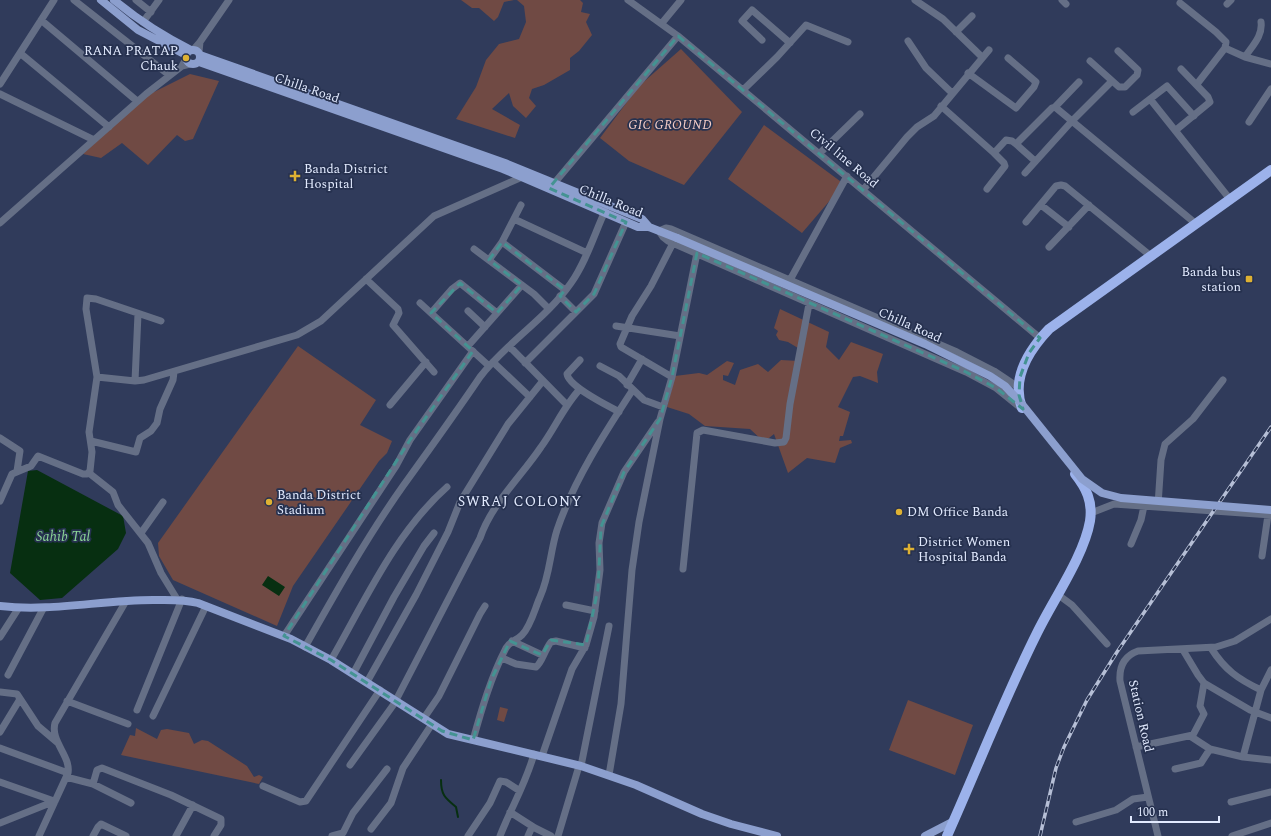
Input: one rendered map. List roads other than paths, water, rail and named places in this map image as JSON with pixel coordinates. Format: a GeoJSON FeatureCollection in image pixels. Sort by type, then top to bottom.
{"type":"FeatureCollection","features":[{"type":"Feature","properties":{"kind":"highway"},"geometry":{"type":"LineString","coordinates":[[947,836],[1016,677],[1079,552],[1087,532],[1091,513],[1089,495],[1084,486],[1022,406],[1018,387],[1024,365],[1040,338],[1058,321],[1152,257],[1229,198],[1271,170]]}},
{"type":"Feature","properties":{"kind":"main road"},"geometry":{"type":"LineString","coordinates":[[101,0],[138,30],[192,57],[333,106],[498,160],[552,185],[642,219],[649,227]]}},
{"type":"Feature","properties":{"kind":"main road"},"geometry":{"type":"LineString","coordinates":[[114,0],[192,57]]}},
{"type":"Feature","properties":{"kind":"main road","name":"Chilla Road"},"geometry":{"type":"LineString","coordinates":[[333,106],[522,178],[552,185],[626,222],[638,227],[649,227],[659,231],[675,241],[953,357],[990,376],[1005,386],[1022,406]]}},
{"type":"Feature","properties":{"kind":"main road"},"geometry":{"type":"LineString","coordinates":[[1022,406],[1082,479],[1102,493],[1121,498],[1270,514]]}},
{"type":"Feature","properties":{"kind":"main road"},"geometry":{"type":"LineString","coordinates":[[0,606],[18,609],[43,609],[126,601],[180,599],[206,606],[284,636],[331,660],[452,735],[538,755],[609,775],[724,822],[777,836]]}},
{"type":"Feature","properties":{"kind":"main road"},"geometry":{"type":"LineString","coordinates":[[925,836],[954,821]]}},
{"type":"Feature","properties":{"kind":"street"},"geometry":{"type":"LineString","coordinates":[[0,84],[54,0]]}},
{"type":"Feature","properties":{"kind":"street"},"geometry":{"type":"LineString","coordinates":[[74,0],[169,75]]}},
{"type":"Feature","properties":{"kind":"street"},"geometry":{"type":"LineString","coordinates":[[136,0],[151,12]]}},
{"type":"Feature","properties":{"kind":"street"},"geometry":{"type":"LineString","coordinates":[[144,22],[159,0]]}},
{"type":"Feature","properties":{"kind":"street"},"geometry":{"type":"LineString","coordinates":[[0,223],[137,101],[192,57],[200,42],[229,0]]}},
{"type":"Feature","properties":{"kind":"street"},"geometry":{"type":"LineString","coordinates":[[662,23],[681,0]]}},
{"type":"Feature","properties":{"kind":"street"},"geometry":{"type":"LineString","coordinates":[[915,0],[943,19],[982,57]]}},
{"type":"Feature","properties":{"kind":"street","name":"Civil line Road"},"geometry":{"type":"LineString","coordinates":[[631,1],[662,23],[820,153],[1040,338]]}},
{"type":"Feature","properties":{"kind":"street"},"geometry":{"type":"LineString","coordinates":[[1180,3],[1226,42],[1225,48],[1197,84]]}},
{"type":"Feature","properties":{"kind":"street"},"geometry":{"type":"LineString","coordinates":[[762,40],[742,21],[752,10],[790,42]]}},
{"type":"Feature","properties":{"kind":"street"},"geometry":{"type":"LineString","coordinates":[[956,32],[972,16]]}},
{"type":"Feature","properties":{"kind":"street"},"geometry":{"type":"LineString","coordinates":[[41,20],[137,101]]}},
{"type":"Feature","properties":{"kind":"street"},"geometry":{"type":"LineString","coordinates":[[1244,57],[1260,35],[1262,30],[1261,22]]}},
{"type":"Feature","properties":{"kind":"street"},"geometry":{"type":"LineString","coordinates":[[743,90],[806,25],[848,42]]}},
{"type":"Feature","properties":{"kind":"street"},"geometry":{"type":"LineString","coordinates":[[552,185],[678,36]]}},
{"type":"Feature","properties":{"kind":"street"},"geometry":{"type":"LineString","coordinates":[[908,41],[926,68],[952,93]]}},
{"type":"Feature","properties":{"kind":"street"},"geometry":{"type":"LineString","coordinates":[[1225,48],[1244,57],[1271,64]]}},
{"type":"Feature","properties":{"kind":"street"},"geometry":{"type":"LineString","coordinates":[[863,190],[907,137],[917,127],[934,116],[988,50]]}},
{"type":"Feature","properties":{"kind":"street"},"geometry":{"type":"LineString","coordinates":[[1090,61],[1112,81],[1119,86],[1125,87],[1138,72],[1136,67],[1118,51]]}},
{"type":"Feature","properties":{"kind":"street"},"geometry":{"type":"LineString","coordinates":[[20,53],[109,127]]}},
{"type":"Feature","properties":{"kind":"street"},"geometry":{"type":"LineString","coordinates":[[968,73],[1016,108],[1034,87],[1036,82],[1008,58]]}},
{"type":"Feature","properties":{"kind":"street"},"geometry":{"type":"LineString","coordinates":[[1176,130],[1210,102],[1197,84],[1181,69]]}},
{"type":"Feature","properties":{"kind":"street"},"geometry":{"type":"LineString","coordinates":[[1025,173],[1072,121],[1112,81]]}},
{"type":"Feature","properties":{"kind":"street"},"geometry":{"type":"LineString","coordinates":[[1016,144],[1079,82]]}},
{"type":"Feature","properties":{"kind":"street"},"geometry":{"type":"LineString","coordinates":[[1133,112],[1165,87],[1169,86],[1194,116]]}},
{"type":"Feature","properties":{"kind":"street"},"geometry":{"type":"LineString","coordinates":[[1248,122],[1271,89]]}},
{"type":"Feature","properties":{"kind":"street"},"geometry":{"type":"LineString","coordinates":[[0,94],[94,140]]}},
{"type":"Feature","properties":{"kind":"street"},"geometry":{"type":"LineString","coordinates":[[1150,99],[1229,198]]}},
{"type":"Feature","properties":{"kind":"street"},"geometry":{"type":"LineString","coordinates":[[941,106],[1004,163],[1005,166],[987,189]]}},
{"type":"Feature","properties":{"kind":"street"},"geometry":{"type":"LineString","coordinates":[[1055,107],[1195,223]]}},
{"type":"Feature","properties":{"kind":"street"},"geometry":{"type":"LineString","coordinates":[[820,153],[860,114]]}},
{"type":"Feature","properties":{"kind":"street"},"geometry":{"type":"LineString","coordinates":[[994,153],[1006,140],[1012,141],[1035,161]]}},
{"type":"Feature","properties":{"kind":"street"},"geometry":{"type":"LineString","coordinates":[[790,280],[847,176]]}},
{"type":"Feature","properties":{"kind":"street"},"geometry":{"type":"LineString","coordinates":[[97,378],[135,381],[174,372],[309,330],[321,321],[434,216],[522,178]]}},
{"type":"Feature","properties":{"kind":"street"},"geometry":{"type":"LineString","coordinates":[[1026,222],[1056,186],[1061,184],[1152,257]]}},
{"type":"Feature","properties":{"kind":"street"},"geometry":{"type":"LineString","coordinates":[[489,260],[502,242],[521,205]]}},
{"type":"Feature","properties":{"kind":"street"},"geometry":{"type":"LineString","coordinates":[[1041,205],[1069,227]]}},
{"type":"Feature","properties":{"kind":"street"},"geometry":{"type":"LineString","coordinates":[[1049,247],[1089,205]]}},
{"type":"Feature","properties":{"kind":"street"},"geometry":{"type":"LineString","coordinates":[[305,647],[353,562],[403,486],[422,462],[491,364],[510,347],[560,296],[575,277],[605,212]]}},
{"type":"Feature","properties":{"kind":"street"},"geometry":{"type":"LineString","coordinates":[[514,219],[587,253]]}},
{"type":"Feature","properties":{"kind":"street"},"geometry":{"type":"LineString","coordinates":[[525,364],[594,294],[626,222]]}},
{"type":"Feature","properties":{"kind":"street"},"geometry":{"type":"LineString","coordinates":[[659,231],[666,228],[670,229],[790,280],[962,355],[994,371],[1018,387]]}},
{"type":"Feature","properties":{"kind":"street"},"geometry":{"type":"LineString","coordinates":[[672,378],[620,346],[632,316],[651,286],[675,241],[697,253],[809,304],[966,372],[996,388],[1022,406]]}},
{"type":"Feature","properties":{"kind":"street"},"geometry":{"type":"LineString","coordinates":[[502,242],[565,290]]}},
{"type":"Feature","properties":{"kind":"street"},"geometry":{"type":"LineString","coordinates":[[474,249],[522,285],[548,308]]}},
{"type":"Feature","properties":{"kind":"street"},"geometry":{"type":"LineString","coordinates":[[609,775],[621,704],[632,570],[639,522],[660,419],[672,378],[697,253]]}},
{"type":"Feature","properties":{"kind":"street"},"geometry":{"type":"LineString","coordinates":[[366,279],[398,309],[399,313],[393,325],[434,372]]}},
{"type":"Feature","properties":{"kind":"street"},"geometry":{"type":"LineString","coordinates":[[431,313],[452,288],[460,283],[466,286],[497,313]]}},
{"type":"Feature","properties":{"kind":"street"},"geometry":{"type":"LineString","coordinates":[[284,636],[396,466],[410,440],[470,349],[485,327],[522,285]]}},
{"type":"Feature","properties":{"kind":"street"},"geometry":{"type":"LineString","coordinates":[[560,296],[576,312]]}},
{"type":"Feature","properties":{"kind":"street"},"geometry":{"type":"LineString","coordinates":[[89,473],[92,452],[89,428],[97,378],[86,309],[87,298],[96,299],[161,321]]}},
{"type":"Feature","properties":{"kind":"street"},"geometry":{"type":"LineString","coordinates":[[420,303],[470,349],[491,364],[530,397]]}},
{"type":"Feature","properties":{"kind":"street"},"geometry":{"type":"LineString","coordinates":[[683,569],[697,433],[703,430],[775,443],[784,442],[809,304]]}},
{"type":"Feature","properties":{"kind":"street"},"geometry":{"type":"LineString","coordinates":[[468,311],[485,327]]}},
{"type":"Feature","properties":{"kind":"street"},"geometry":{"type":"LineString","coordinates":[[135,381],[138,314]]}},
{"type":"Feature","properties":{"kind":"street"},"geometry":{"type":"LineString","coordinates":[[616,326],[680,336]]}},
{"type":"Feature","properties":{"kind":"street"},"geometry":{"type":"LineString","coordinates":[[510,347],[542,382],[566,405]]}},
{"type":"Feature","properties":{"kind":"street"},"geometry":{"type":"LineString","coordinates":[[473,740],[490,684],[502,658],[512,641],[519,638],[526,630],[548,575],[550,556],[558,528],[580,478],[619,412],[642,359]]}},
{"type":"Feature","properties":{"kind":"street"},"geometry":{"type":"LineString","coordinates":[[580,360],[567,376],[580,389],[619,412]]}},
{"type":"Feature","properties":{"kind":"street"},"geometry":{"type":"LineString","coordinates":[[390,405],[426,362]]}},
{"type":"Feature","properties":{"kind":"street"},"geometry":{"type":"LineString","coordinates":[[600,366],[619,376],[644,400],[663,407]]}},
{"type":"Feature","properties":{"kind":"street"},"geometry":{"type":"LineString","coordinates":[[91,441],[136,452],[140,438],[151,431],[157,423],[160,409],[171,384],[174,372]]}},
{"type":"Feature","properties":{"kind":"street"},"geometry":{"type":"LineString","coordinates":[[1158,508],[1161,460],[1165,444],[1186,427],[1198,414],[1223,380]]}},
{"type":"Feature","properties":{"kind":"street"},"geometry":{"type":"LineString","coordinates":[[367,682],[416,596],[448,532],[460,502],[498,439],[542,382]]}},
{"type":"Feature","properties":{"kind":"street"},"geometry":{"type":"LineString","coordinates":[[350,765],[396,700],[486,522],[541,448],[566,405],[580,389]]}},
{"type":"Feature","properties":{"kind":"street"},"geometry":{"type":"LineString","coordinates":[[500,836],[529,771],[538,755],[572,669],[585,648],[595,611],[600,570],[599,542],[602,523],[624,472],[660,419]]}},
{"type":"Feature","properties":{"kind":"street"},"geometry":{"type":"LineString","coordinates":[[0,438],[20,451],[17,471]]}},
{"type":"Feature","properties":{"kind":"street"},"geometry":{"type":"LineString","coordinates":[[0,501],[10,478],[17,471],[29,468],[36,457],[40,456],[83,474],[89,473],[113,492],[118,505],[141,533],[151,549],[161,573],[180,599],[137,710]]}},
{"type":"Feature","properties":{"kind":"street"},"geometry":{"type":"LineString","coordinates":[[331,660],[388,560],[413,522],[447,487]]}},
{"type":"Feature","properties":{"kind":"street"},"geometry":{"type":"LineString","coordinates":[[141,533],[163,502]]}},
{"type":"Feature","properties":{"kind":"street"},"geometry":{"type":"LineString","coordinates":[[1091,513],[1114,504],[1270,514],[1262,556]]}},
{"type":"Feature","properties":{"kind":"street"},"geometry":{"type":"LineString","coordinates":[[1246,504],[1271,507]]}},
{"type":"Feature","properties":{"kind":"street"},"geometry":{"type":"LineString","coordinates":[[1131,544],[1141,520],[1144,506]]}},
{"type":"Feature","properties":{"kind":"street"},"geometry":{"type":"LineString","coordinates":[[353,674],[394,597],[424,546],[434,533]]}},
{"type":"Feature","properties":{"kind":"street"},"geometry":{"type":"LineString","coordinates":[[1057,594],[1072,605],[1107,644]]}},
{"type":"Feature","properties":{"kind":"street"},"geometry":{"type":"LineString","coordinates":[[42,835],[54,801],[67,775],[68,765],[58,743],[54,726],[67,700],[126,601]]}},
{"type":"Feature","properties":{"kind":"street"},"geometry":{"type":"LineString","coordinates":[[566,605],[595,611]]}},
{"type":"Feature","properties":{"kind":"street"},"geometry":{"type":"LineString","coordinates":[[153,716],[206,606]]}},
{"type":"Feature","properties":{"kind":"street"},"geometry":{"type":"LineString","coordinates":[[424,718],[439,696],[485,606]]}},
{"type":"Feature","properties":{"kind":"street"},"geometry":{"type":"LineString","coordinates":[[0,637],[18,609]]}},
{"type":"Feature","properties":{"kind":"street"},"geometry":{"type":"LineString","coordinates":[[8,675],[43,609]]}},
{"type":"Feature","properties":{"kind":"street","name":"Station Road"},"geometry":{"type":"LineString","coordinates":[[1158,836],[1120,681],[1121,667],[1127,658],[1138,651],[1211,648],[1235,641],[1271,619]]}},
{"type":"Feature","properties":{"kind":"street"},"geometry":{"type":"LineString","coordinates":[[558,836],[580,766],[609,626]]}},
{"type":"Feature","properties":{"kind":"street"},"geometry":{"type":"LineString","coordinates":[[512,641],[542,655]]}},
{"type":"Feature","properties":{"kind":"street"},"geometry":{"type":"LineString","coordinates":[[502,658],[516,664],[536,667],[540,664],[542,655],[549,644],[553,641],[585,648]]}},
{"type":"Feature","properties":{"kind":"street"},"geometry":{"type":"LineString","coordinates":[[1211,648],[1220,661],[1234,676],[1261,690]]}},
{"type":"Feature","properties":{"kind":"street"},"geometry":{"type":"LineString","coordinates":[[1183,650],[1204,683],[1255,713],[1271,718]]}},
{"type":"Feature","properties":{"kind":"street"},"geometry":{"type":"LineString","coordinates":[[1243,757],[1261,690],[1271,670]]}},
{"type":"Feature","properties":{"kind":"street"},"geometry":{"type":"LineString","coordinates":[[1136,747],[1190,736],[1194,733],[1204,714],[1200,706],[1204,683]]}},
{"type":"Feature","properties":{"kind":"street"},"geometry":{"type":"LineString","coordinates":[[263,786],[300,802],[306,801],[380,690]]}},
{"type":"Feature","properties":{"kind":"street"},"geometry":{"type":"LineString","coordinates":[[0,692],[12,692],[20,699],[38,726],[58,743]]}},
{"type":"Feature","properties":{"kind":"street"},"geometry":{"type":"LineString","coordinates":[[0,732],[20,699]]}},
{"type":"Feature","properties":{"kind":"street"},"geometry":{"type":"LineString","coordinates":[[67,700],[128,724]]}},
{"type":"Feature","properties":{"kind":"street"},"geometry":{"type":"LineString","coordinates":[[370,829],[391,803],[403,768],[432,724]]}},
{"type":"Feature","properties":{"kind":"street"},"geometry":{"type":"LineString","coordinates":[[1190,736],[1210,749],[1243,757],[1271,760]]}},
{"type":"Feature","properties":{"kind":"street"},"geometry":{"type":"LineString","coordinates":[[0,748],[93,784],[131,803]]}},
{"type":"Feature","properties":{"kind":"street"},"geometry":{"type":"LineString","coordinates":[[1175,769],[1201,763],[1210,749]]}},
{"type":"Feature","properties":{"kind":"street"},"geometry":{"type":"LineString","coordinates":[[93,784],[97,770],[102,768],[138,781],[221,819],[221,825],[214,836]]}},
{"type":"Feature","properties":{"kind":"street"},"geometry":{"type":"LineString","coordinates":[[332,836],[343,833],[354,813],[387,769]]}},
{"type":"Feature","properties":{"kind":"street"},"geometry":{"type":"LineString","coordinates":[[468,836],[492,801],[500,781],[506,782],[520,791]]}},
{"type":"Feature","properties":{"kind":"street"},"geometry":{"type":"LineString","coordinates":[[0,782],[54,801]]}},
{"type":"Feature","properties":{"kind":"street"},"geometry":{"type":"LineString","coordinates":[[1231,802],[1271,792]]}},
{"type":"Feature","properties":{"kind":"street"},"geometry":{"type":"LineString","coordinates":[[1076,822],[1116,810],[1133,799],[1148,797]]}},
{"type":"Feature","properties":{"kind":"street"},"geometry":{"type":"LineString","coordinates":[[0,823],[54,801]]}},
{"type":"Feature","properties":{"kind":"street"},"geometry":{"type":"LineString","coordinates":[[176,836],[193,805]]}},
{"type":"Feature","properties":{"kind":"street"},"geometry":{"type":"LineString","coordinates":[[510,812],[532,827],[551,836]]}},
{"type":"Feature","properties":{"kind":"street"},"geometry":{"type":"LineString","coordinates":[[1232,836],[1271,823]]}},
{"type":"Feature","properties":{"kind":"street"},"geometry":{"type":"LineString","coordinates":[[93,836],[101,824],[126,836]]}},
{"type":"Feature","properties":{"kind":"street"},"geometry":{"type":"LineString","coordinates":[[528,836],[532,827]]}},
{"type":"Feature","properties":{"kind":"water","name":"Sahib Tal"},"geometry":{"type":"Polygon","coordinates":[[[37,470],[123,516],[126,533],[118,549],[62,598],[40,600],[10,573],[28,471],[37,470]]]}},
{"type":"Feature","properties":{"kind":"water"},"geometry":{"type":"Polygon","coordinates":[[[268,576],[285,587],[279,596],[262,585],[268,576]]]}},
{"type":"Feature","properties":{"kind":"waterway"},"geometry":{"type":"LineString","coordinates":[[441,780],[443,793],[446,798],[456,807],[458,817]]}},
{"type":"Feature","properties":{"kind":"railway"},"geometry":{"type":"LineString","coordinates":[[1040,836],[1056,768],[1064,747],[1087,700],[1117,652],[1271,427]]}},
{"type":"Feature","properties":{"kind":"place","name":"RANA PRATAP Chauk"},"geometry":{"type":"Point","coordinates":[186,58]}},
{"type":"Feature","properties":{"kind":"place","name":"Banda District Hospital"},"geometry":{"type":"Point","coordinates":[295,176]}},
{"type":"Feature","properties":{"kind":"place","name":"Banda bus station"},"geometry":{"type":"Point","coordinates":[1249,279]}},
{"type":"Feature","properties":{"kind":"place","name":"Banda District Stadium"},"geometry":{"type":"Point","coordinates":[269,502]}},
{"type":"Feature","properties":{"kind":"place","name":"DM Office Banda"},"geometry":{"type":"Point","coordinates":[899,512]}},
{"type":"Feature","properties":{"kind":"place","name":"District Women Hospital Banda"},"geometry":{"type":"Point","coordinates":[909,549]}},
{"type":"Feature","properties":{"kind":"district","name":"SWRAJ COLONY"},"geometry":{"type":"Point","coordinates":[520,501]}},
{"type":"Feature","properties":{"kind":"park label","name":"GIC GROUND"},"geometry":{"type":"Point","coordinates":[670,125]}}]}
